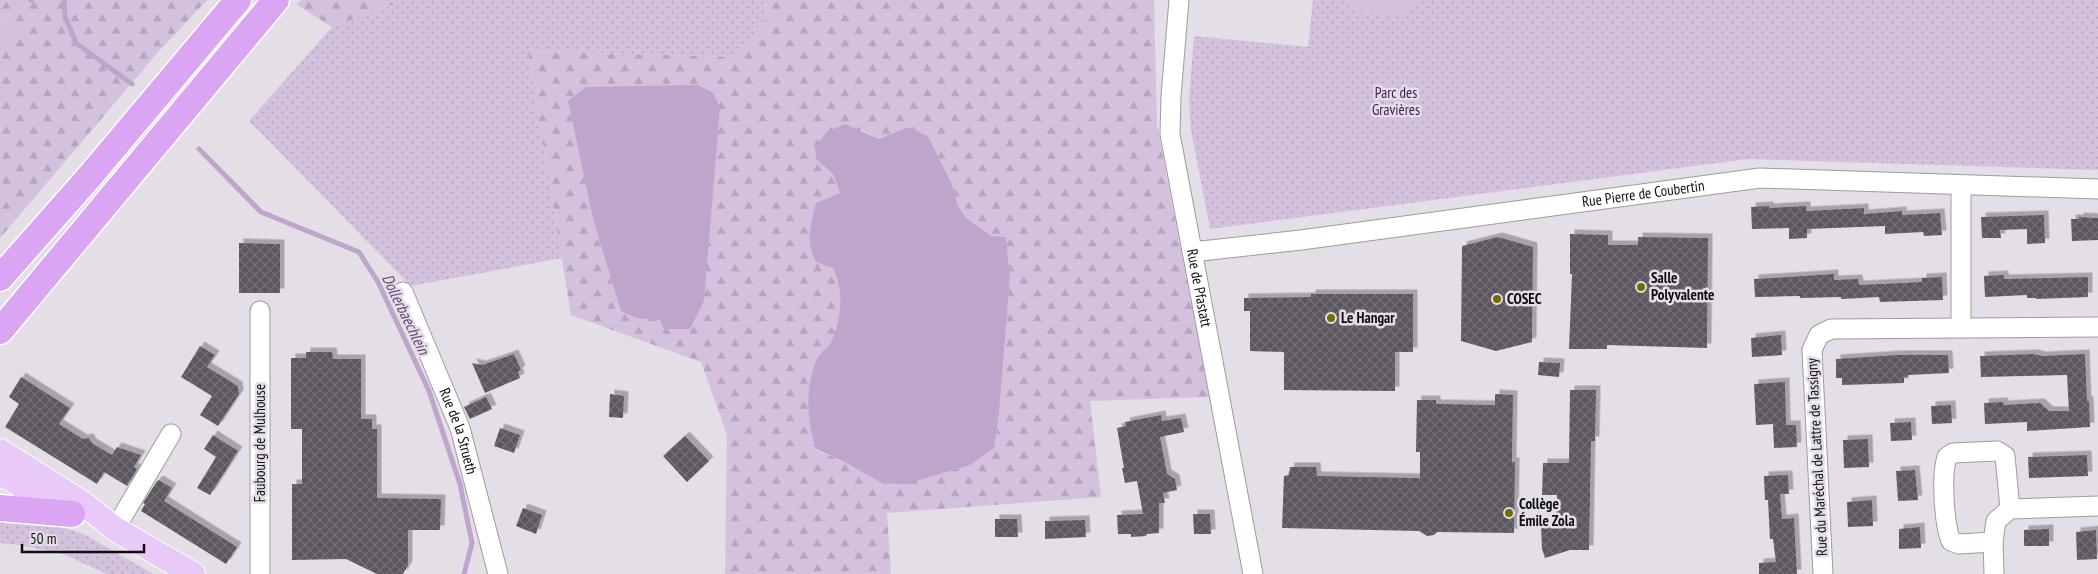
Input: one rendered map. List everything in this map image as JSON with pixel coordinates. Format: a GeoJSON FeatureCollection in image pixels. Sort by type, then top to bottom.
{"type":"FeatureCollection","features":[{"type":"Feature","properties":{"kind":"highway"},"geometry":{"type":"LineString","coordinates":[[0,278],[90,176],[238,0]]}},
{"type":"Feature","properties":{"kind":"highway"},"geometry":{"type":"LineString","coordinates":[[0,331],[276,0]]}},
{"type":"Feature","properties":{"kind":"highway"},"geometry":{"type":"LineString","coordinates":[[0,508],[72,514]]}},
{"type":"Feature","properties":{"kind":"main road"},"geometry":{"type":"LineString","coordinates":[[0,451],[84,504],[115,529],[193,574]]}},
{"type":"Feature","properties":{"kind":"main road"},"geometry":{"type":"LineString","coordinates":[[0,473],[79,518],[115,529]]}},
{"type":"Feature","properties":{"kind":"street","name":"Rue de Pfastatt"},"geometry":{"type":"LineString","coordinates":[[1179,0],[1171,96],[1170,134],[1250,549],[1253,574]]}},
{"type":"Feature","properties":{"kind":"street","name":"Rue Pierre de Coubertin"},"geometry":{"type":"LineString","coordinates":[[1192,252],[1301,240],[1760,178],[2098,189]]}},
{"type":"Feature","properties":{"kind":"street"},"geometry":{"type":"LineString","coordinates":[[1960,185],[1961,328]]}},
{"type":"Feature","properties":{"kind":"street","name":"Rue de la Strueth"},"geometry":{"type":"LineString","coordinates":[[404,292],[460,428],[498,574]]}},
{"type":"Feature","properties":{"kind":"street","name":"Faubourg de Mulhouse"},"geometry":{"type":"LineString","coordinates":[[260,312],[260,574]]}},
{"type":"Feature","properties":{"kind":"street","name":"Rue du Maréchal de Lattre de Tassigny"},"geometry":{"type":"LineString","coordinates":[[1822,574],[1812,350],[1819,335],[1831,330],[2098,328]]}},
{"type":"Feature","properties":{"kind":"street"},"geometry":{"type":"LineString","coordinates":[[115,529],[171,434]]}},
{"type":"Feature","properties":{"kind":"street"},"geometry":{"type":"LineString","coordinates":[[1992,542],[1959,544],[1951,541],[1947,531],[1946,513],[1944,467],[1947,456],[1953,453],[1997,451],[2005,456],[2010,509]]}},
{"type":"Feature","properties":{"kind":"street"},"geometry":{"type":"LineString","coordinates":[[1994,574],[1992,542],[1996,521],[2010,509],[2098,506]]}},
{"type":"Feature","properties":{"kind":"green space"},"geometry":{"type":"Polygon","coordinates":[[[0,0],[207,0],[159,51],[0,238],[0,53],[18,40],[0,14],[0,0]]]}},
{"type":"Feature","properties":{"kind":"green space"},"geometry":{"type":"Polygon","coordinates":[[[301,0],[405,0],[332,27],[297,5],[301,0]]]}},
{"type":"Feature","properties":{"kind":"green space"},"geometry":{"type":"Polygon","coordinates":[[[405,0],[765,0],[768,16],[733,57],[528,51],[562,258],[411,286],[249,121],[332,27],[405,0]]]}},
{"type":"Feature","properties":{"kind":"green space"},"geometry":{"type":"Polygon","coordinates":[[[765,0],[1154,0],[1157,125],[1209,397],[1090,401],[1101,497],[887,513],[891,574],[725,574],[727,435],[701,362],[571,315],[528,51],[733,57],[768,16],[765,0]],[[568,101],[593,219],[621,311],[660,320],[664,329],[568,101]],[[908,127],[879,139],[861,130],[816,159],[833,174],[840,193],[816,203],[810,226],[811,247],[816,262],[833,267],[837,276],[841,306],[838,327],[834,337],[816,360],[816,450],[843,461],[994,448],[999,413],[1010,278],[1006,237],[992,236],[967,219],[958,206],[952,184],[928,136],[908,127]]]}},
{"type":"Feature","properties":{"kind":"green space","name":"Parc des Gravières"},"geometry":{"type":"Polygon","coordinates":[[[1313,0],[2098,0],[2098,170],[1748,159],[1210,229],[1191,130],[1189,100],[1194,36],[1308,47],[1313,0]]]}},
{"type":"Feature","properties":{"kind":"green space"},"geometry":{"type":"Polygon","coordinates":[[[1349,0],[1413,0],[1411,17],[1348,11],[1349,0]]]}},
{"type":"Feature","properties":{"kind":"green space"},"geometry":{"type":"Polygon","coordinates":[[[0,14],[18,40],[0,53],[0,14]]]}},
{"type":"Feature","properties":{"kind":"green space"},"geometry":{"type":"Polygon","coordinates":[[[0,517],[55,525],[84,534],[153,574],[107,574],[63,554],[0,543],[0,517]]]}},
{"type":"Feature","properties":{"kind":"shaded area"},"geometry":{"type":"Polygon","coordinates":[[[698,85],[713,93],[720,107],[704,301],[690,329],[664,329],[660,320],[637,318],[621,311],[593,219],[568,101],[586,87],[698,85]]]}},
{"type":"Feature","properties":{"kind":"shaded area"},"geometry":{"type":"Polygon","coordinates":[[[845,124],[879,139],[908,127],[928,136],[952,184],[958,206],[967,219],[992,236],[1006,237],[1010,278],[999,413],[994,448],[970,465],[906,484],[882,483],[843,461],[816,449],[809,417],[808,406],[812,374],[816,360],[829,345],[835,333],[840,305],[839,286],[833,268],[816,262],[811,247],[810,226],[816,203],[840,193],[833,174],[816,159],[815,147],[827,132],[845,124]]]}},
{"type":"Feature","properties":{"kind":"building"},"geometry":{"type":"Polygon","coordinates":[[[1769,206],[1769,208],[1806,206],[1806,211],[1864,208],[1864,214],[1902,211],[1902,215],[1940,213],[1942,235],[1924,236],[1923,232],[1885,234],[1885,226],[1807,229],[1807,238],[1789,239],[1789,228],[1752,229],[1751,207],[1769,206]]]}},
{"type":"Feature","properties":{"kind":"building"},"geometry":{"type":"Polygon","coordinates":[[[2044,215],[2045,243],[2027,244],[2027,229],[2000,230],[2001,238],[1982,238],[1981,217],[2044,215]]]}},
{"type":"Feature","properties":{"kind":"building"},"geometry":{"type":"Polygon","coordinates":[[[2079,217],[2098,218],[2098,240],[2072,241],[2071,219],[2079,219],[2079,217]]]}},
{"type":"Feature","properties":{"kind":"building","name":"Salle Polyvalente"},"geometry":{"type":"Polygon","coordinates":[[[1570,234],[1608,235],[1608,245],[1638,245],[1638,237],[1708,238],[1707,348],[1607,345],[1607,349],[1569,349],[1572,274],[1570,274],[1570,234]]]}},
{"type":"Feature","properties":{"kind":"building","name":"COSEC"},"geometry":{"type":"Polygon","coordinates":[[[1498,237],[1533,247],[1532,342],[1496,351],[1461,341],[1462,246],[1498,237]]]}},
{"type":"Feature","properties":{"kind":"building"},"geometry":{"type":"Polygon","coordinates":[[[239,243],[280,244],[280,293],[239,293],[239,243]]]}},
{"type":"Feature","properties":{"kind":"building"},"geometry":{"type":"Polygon","coordinates":[[[1834,274],[1834,280],[1858,279],[1859,285],[1922,282],[1922,278],[1942,277],[1943,300],[1880,302],[1879,297],[1841,299],[1841,297],[1800,298],[1800,296],[1755,297],[1754,279],[1834,274]]]}},
{"type":"Feature","properties":{"kind":"building"},"geometry":{"type":"Polygon","coordinates":[[[2004,275],[2004,279],[2088,277],[2088,297],[2036,299],[2027,298],[2027,295],[1985,297],[1984,276],[2004,275]]]}},
{"type":"Feature","properties":{"kind":"building","name":"Le Hangar"},"geometry":{"type":"Polygon","coordinates":[[[1311,294],[1413,294],[1413,352],[1395,352],[1395,391],[1284,390],[1284,352],[1250,351],[1250,311],[1244,311],[1244,298],[1311,297],[1311,294]]]}},
{"type":"Feature","properties":{"kind":"building"},"geometry":{"type":"Polygon","coordinates":[[[1781,335],[1782,355],[1752,357],[1751,338],[1781,335]]]}},
{"type":"Feature","properties":{"kind":"building"},"geometry":{"type":"Polygon","coordinates":[[[200,346],[215,355],[207,367],[238,386],[239,394],[218,426],[200,415],[212,396],[181,377],[200,346]]]}},
{"type":"Feature","properties":{"kind":"building"},"geometry":{"type":"Polygon","coordinates":[[[306,352],[332,352],[333,359],[361,359],[361,419],[372,419],[372,429],[377,429],[377,498],[441,499],[440,530],[408,530],[408,565],[403,574],[377,574],[346,559],[292,560],[292,484],[302,484],[302,429],[291,429],[291,358],[306,358],[306,352]]]}},
{"type":"Feature","properties":{"kind":"building"},"geometry":{"type":"Polygon","coordinates":[[[514,354],[521,370],[518,372],[520,378],[485,393],[472,363],[482,365],[514,354]]]}},
{"type":"Feature","properties":{"kind":"building"},"geometry":{"type":"Polygon","coordinates":[[[2033,354],[2042,356],[2085,354],[2090,427],[2027,431],[2027,422],[1985,424],[1984,403],[2003,402],[2004,405],[2040,403],[2049,411],[2069,411],[2067,375],[1981,377],[1980,356],[2033,354]]]}},
{"type":"Feature","properties":{"kind":"building"},"geometry":{"type":"Polygon","coordinates":[[[1897,355],[1948,355],[1949,373],[1908,375],[1908,377],[1904,377],[1904,383],[1842,385],[1842,378],[1836,378],[1836,359],[1897,355]]]}},
{"type":"Feature","properties":{"kind":"building"},"geometry":{"type":"Polygon","coordinates":[[[1539,362],[1560,363],[1559,377],[1538,375],[1539,362]]]}},
{"type":"Feature","properties":{"kind":"building"},"geometry":{"type":"Polygon","coordinates":[[[21,377],[70,408],[59,424],[83,439],[89,438],[92,443],[112,455],[117,447],[141,455],[134,467],[137,469],[127,486],[104,472],[97,484],[5,427],[19,404],[9,397],[21,377]]]}},
{"type":"Feature","properties":{"kind":"building"},"geometry":{"type":"Polygon","coordinates":[[[1785,382],[1786,425],[1796,425],[1797,447],[1774,448],[1773,424],[1756,425],[1754,384],[1785,382]]]}},
{"type":"Feature","properties":{"kind":"building"},"geometry":{"type":"Polygon","coordinates":[[[1570,390],[1596,390],[1595,441],[1591,441],[1589,550],[1570,550],[1545,558],[1542,549],[1541,526],[1556,526],[1557,495],[1542,495],[1543,463],[1569,463],[1570,390]]]}},
{"type":"Feature","properties":{"kind":"building"},"geometry":{"type":"Polygon","coordinates":[[[610,394],[624,396],[623,418],[609,417],[610,394]]]}},
{"type":"Feature","properties":{"kind":"building"},"geometry":{"type":"Polygon","coordinates":[[[1495,394],[1513,395],[1512,462],[1515,462],[1514,533],[1437,532],[1434,535],[1427,536],[1419,531],[1282,528],[1284,476],[1289,475],[1290,467],[1316,467],[1317,476],[1420,478],[1420,452],[1416,452],[1417,400],[1436,400],[1436,404],[1495,405],[1495,394]]]}},
{"type":"Feature","properties":{"kind":"building"},"geometry":{"type":"Polygon","coordinates":[[[486,397],[492,409],[470,419],[464,407],[486,397]]]}},
{"type":"Feature","properties":{"kind":"building"},"geometry":{"type":"Polygon","coordinates":[[[1951,405],[1952,423],[1932,424],[1931,406],[1951,405]]]}},
{"type":"Feature","properties":{"kind":"building"},"geometry":{"type":"Polygon","coordinates":[[[1161,415],[1162,421],[1181,418],[1184,432],[1160,437],[1167,474],[1175,479],[1177,490],[1163,493],[1165,503],[1159,503],[1159,533],[1131,537],[1131,534],[1118,534],[1117,515],[1143,514],[1137,481],[1125,483],[1117,428],[1126,426],[1125,422],[1161,415]]]}},
{"type":"Feature","properties":{"kind":"building"},"geometry":{"type":"Polygon","coordinates":[[[1911,422],[1912,440],[1891,441],[1890,423],[1911,422]]]}},
{"type":"Feature","properties":{"kind":"building"},"geometry":{"type":"Polygon","coordinates":[[[500,428],[520,435],[514,453],[494,446],[500,428]]]}},
{"type":"Feature","properties":{"kind":"building"},"geometry":{"type":"Polygon","coordinates":[[[213,435],[238,451],[210,495],[197,488],[216,457],[204,449],[213,435]]]}},
{"type":"Feature","properties":{"kind":"building"},"geometry":{"type":"Polygon","coordinates":[[[685,436],[709,461],[687,482],[663,456],[685,436]]]}},
{"type":"Feature","properties":{"kind":"building"},"geometry":{"type":"Polygon","coordinates":[[[1868,439],[1869,467],[1844,468],[1843,440],[1868,439]]]}},
{"type":"Feature","properties":{"kind":"building"},"geometry":{"type":"Polygon","coordinates":[[[2087,455],[2088,476],[2029,478],[2028,457],[2087,455]]]}},
{"type":"Feature","properties":{"kind":"building"},"geometry":{"type":"Polygon","coordinates":[[[1915,470],[1918,500],[1898,501],[1896,471],[1915,470]]]}},
{"type":"Feature","properties":{"kind":"building"},"geometry":{"type":"Polygon","coordinates":[[[1788,475],[1789,494],[1780,494],[1782,519],[1794,518],[1797,574],[1759,574],[1759,563],[1776,562],[1773,539],[1770,539],[1768,500],[1765,500],[1764,476],[1788,475]]]}},
{"type":"Feature","properties":{"kind":"building"},"geometry":{"type":"Polygon","coordinates":[[[159,480],[172,488],[164,501],[237,547],[226,564],[141,511],[145,504],[143,503],[159,480]]]}},
{"type":"Feature","properties":{"kind":"building"},"geometry":{"type":"Polygon","coordinates":[[[1872,500],[1873,526],[1848,527],[1847,502],[1872,500]]]}},
{"type":"Feature","properties":{"kind":"building"},"geometry":{"type":"Polygon","coordinates":[[[523,508],[542,515],[536,534],[516,526],[523,508]]]}},
{"type":"Feature","properties":{"kind":"building"},"geometry":{"type":"Polygon","coordinates":[[[1193,514],[1210,514],[1211,534],[1194,534],[1193,514]]]}},
{"type":"Feature","properties":{"kind":"building"},"geometry":{"type":"Polygon","coordinates":[[[995,519],[1017,519],[1018,537],[995,537],[995,519]]]}},
{"type":"Feature","properties":{"kind":"building"},"geometry":{"type":"Polygon","coordinates":[[[1085,520],[1086,537],[1045,539],[1045,521],[1085,520]]]}},
{"type":"Feature","properties":{"kind":"building"},"geometry":{"type":"Polygon","coordinates":[[[1920,527],[1921,548],[1899,549],[1899,529],[1920,527]]]}},
{"type":"Feature","properties":{"kind":"building"},"geometry":{"type":"Polygon","coordinates":[[[2049,529],[2049,546],[2024,546],[2024,530],[2049,529]]]}},
{"type":"Feature","properties":{"kind":"building"},"geometry":{"type":"Polygon","coordinates":[[[2096,530],[2097,559],[2077,560],[2076,532],[2096,530]]]}},
{"type":"Feature","properties":{"kind":"waterway","name":"Dollerbaechlein"},"geometry":{"type":"LineString","coordinates":[[64,0],[65,17],[76,43],[132,84]]}},
{"type":"Feature","properties":{"kind":"waterway","name":"Dollerbaechlein"},"geometry":{"type":"LineString","coordinates":[[199,149],[261,212],[359,252],[378,282],[429,391],[460,484],[472,543],[464,574]]}},
{"type":"Feature","properties":{"kind":"place","name":"Salle Polyvalente"},"geometry":{"type":"Point","coordinates":[1641,287]}},
{"type":"Feature","properties":{"kind":"place","name":"COSEC"},"geometry":{"type":"Point","coordinates":[1497,299]}},
{"type":"Feature","properties":{"kind":"place","name":"Le Hangar"},"geometry":{"type":"Point","coordinates":[1331,318]}},
{"type":"Feature","properties":{"kind":"place","name":"Collège Émile Zola"},"geometry":{"type":"Point","coordinates":[1509,513]}}]}
